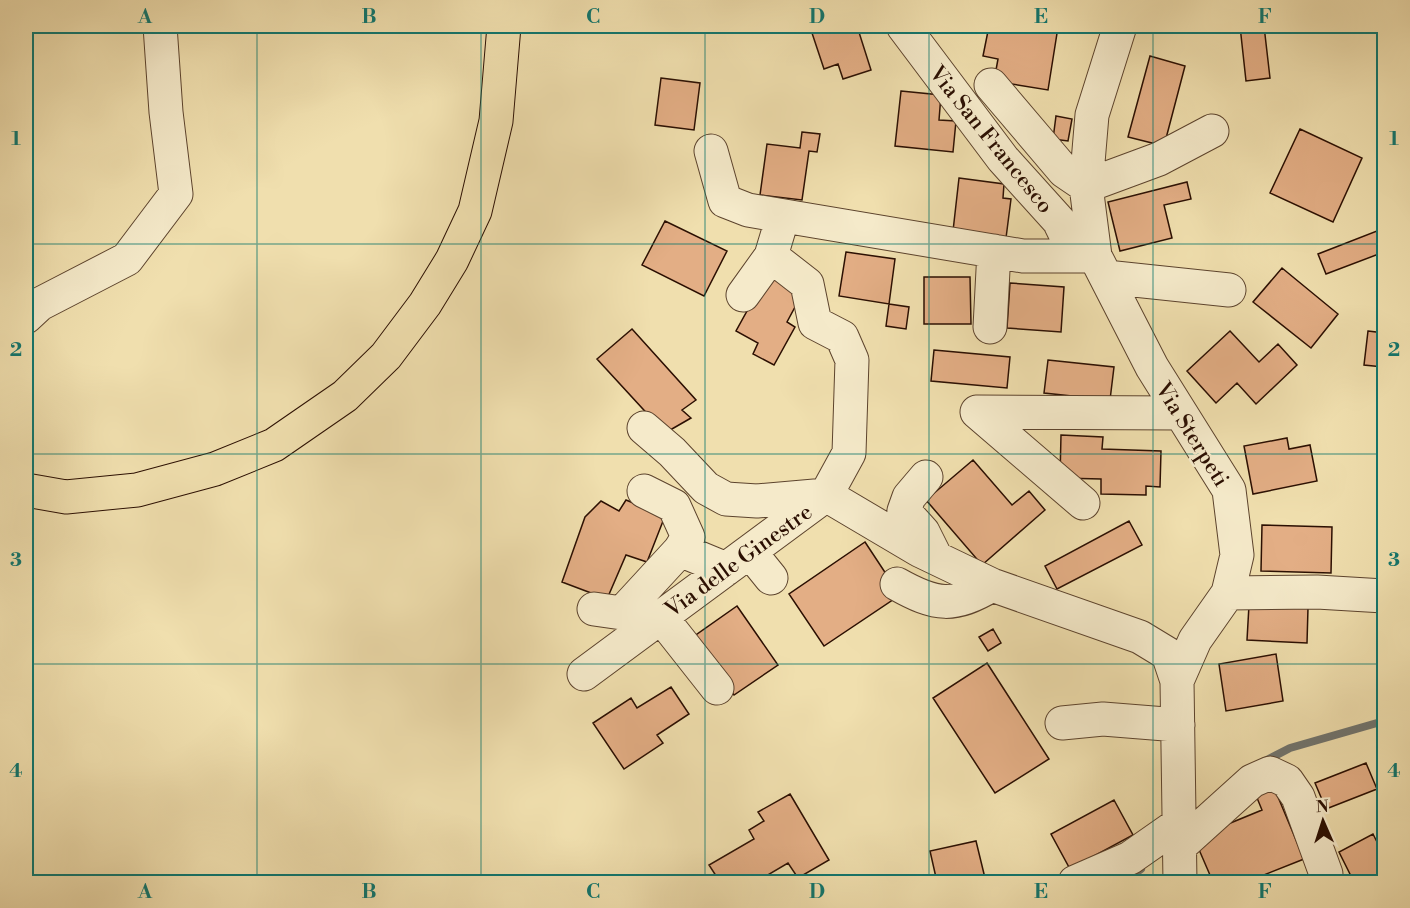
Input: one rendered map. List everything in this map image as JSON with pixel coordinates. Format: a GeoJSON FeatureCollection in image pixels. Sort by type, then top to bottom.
{"type":"FeatureCollection","features":[{"type":"Feature","properties":{"kind":"highway"},"geometry":{"type":"LineString","coordinates":[[496,26],[500,58]]}},
{"type":"Feature","properties":{"kind":"highway"},"geometry":{"type":"LineString","coordinates":[[26,490],[66,497],[137,490],[215,469],[274,445],[345,396],[387,356],[425,304],[452,260],[475,211],[496,121],[504,26]]}},
{"type":"Feature","properties":{"kind":"street","name":"Via San Francesco"},"geometry":{"type":"LineString","coordinates":[[903,26],[1003,159],[1059,220],[1092,263]]}},
{"type":"Feature","properties":{"kind":"street","name":"Via Sterpeti"},"geometry":{"type":"LineString","coordinates":[[1120,26],[1092,116],[1086,186],[1092,263],[1152,367],[1229,490],[1237,555],[1227,593],[1195,640],[1178,681],[1180,882]]}},
{"type":"Feature","properties":{"kind":"street"},"geometry":{"type":"LineString","coordinates":[[26,317],[40,304],[127,259],[176,194],[166,112],[160,32]]}},
{"type":"Feature","properties":{"kind":"street"},"geometry":{"type":"LineString","coordinates":[[991,85],[1064,171],[1086,186],[1159,159],[1212,131]]}},
{"type":"Feature","properties":{"kind":"street"},"geometry":{"type":"LineString","coordinates":[[711,151],[725,201],[748,210],[1023,256],[1092,263],[1229,290]]}},
{"type":"Feature","properties":{"kind":"street"},"geometry":{"type":"LineString","coordinates":[[743,295],[771,256],[783,216]]}},
{"type":"Feature","properties":{"kind":"street"},"geometry":{"type":"LineString","coordinates":[[990,327],[994,251]]}},
{"type":"Feature","properties":{"kind":"street"},"geometry":{"type":"LineString","coordinates":[[644,428],[672,452],[706,488],[726,499],[757,501],[826,495],[849,453],[852,360],[842,337],[815,323],[807,284],[771,256]]}},
{"type":"Feature","properties":{"kind":"street"},"geometry":{"type":"LineString","coordinates":[[1083,503],[977,412],[1180,413]]}},
{"type":"Feature","properties":{"kind":"street"},"geometry":{"type":"LineString","coordinates":[[926,477],[909,497],[904,511],[923,532],[936,558]]}},
{"type":"Feature","properties":{"kind":"street"},"geometry":{"type":"LineString","coordinates":[[594,609],[622,613],[680,550],[688,537],[674,506],[644,491]]}},
{"type":"Feature","properties":{"kind":"street","name":"Via delle Ginestre"},"geometry":{"type":"LineString","coordinates":[[584,674],[657,632],[738,561],[826,495],[936,558],[992,585],[1140,637],[1168,654],[1178,681]]}},
{"type":"Feature","properties":{"kind":"street"},"geometry":{"type":"LineString","coordinates":[[680,550],[738,561],[771,578]]}},
{"type":"Feature","properties":{"kind":"street"},"geometry":{"type":"LineString","coordinates":[[897,584],[917,595],[949,603],[969,599],[992,585]]}},
{"type":"Feature","properties":{"kind":"street"},"geometry":{"type":"LineString","coordinates":[[1227,593],[1317,592],[1384,596]]}},
{"type":"Feature","properties":{"kind":"street"},"geometry":{"type":"LineString","coordinates":[[657,632],[717,688]]}},
{"type":"Feature","properties":{"kind":"street"},"geometry":{"type":"LineString","coordinates":[[1062,723],[1103,719],[1178,725]]}},
{"type":"Feature","properties":{"kind":"street"},"geometry":{"type":"LineString","coordinates":[[1075,882],[1180,835],[1252,781],[1270,773],[1287,780],[1298,797],[1326,874]]}},
{"type":"Feature","properties":{"kind":"building"},"geometry":{"type":"Polygon","coordinates":[[[834,26],[857,26],[871,70],[843,79],[838,64],[824,69],[812,33],[834,26]]]}},
{"type":"Feature","properties":{"kind":"building"},"geometry":{"type":"Polygon","coordinates":[[[989,26],[1058,27],[1048,90],[994,81],[998,59],[983,56],[989,26]]]}},
{"type":"Feature","properties":{"kind":"building"},"geometry":{"type":"Polygon","coordinates":[[[1240,26],[1264,26],[1270,78],[1246,81],[1240,26]]]}},
{"type":"Feature","properties":{"kind":"building"},"geometry":{"type":"Polygon","coordinates":[[[1150,56],[1185,66],[1164,146],[1128,137],[1150,56]]]}},
{"type":"Feature","properties":{"kind":"building"},"geometry":{"type":"Polygon","coordinates":[[[661,78],[700,83],[694,130],[655,125],[661,78]]]}},
{"type":"Feature","properties":{"kind":"building"},"geometry":{"type":"Polygon","coordinates":[[[901,91],[941,95],[939,120],[956,121],[953,152],[895,146],[901,91]]]}},
{"type":"Feature","properties":{"kind":"building"},"geometry":{"type":"Polygon","coordinates":[[[1056,116],[1072,119],[1068,141],[1053,139],[1056,116]]]}},
{"type":"Feature","properties":{"kind":"building"},"geometry":{"type":"Polygon","coordinates":[[[1300,129],[1362,158],[1333,222],[1270,193],[1300,129]]]}},
{"type":"Feature","properties":{"kind":"building"},"geometry":{"type":"Polygon","coordinates":[[[802,132],[820,134],[817,152],[809,151],[802,200],[760,195],[767,144],[800,148],[802,132]]]}},
{"type":"Feature","properties":{"kind":"building"},"geometry":{"type":"Polygon","coordinates":[[[959,178],[1004,184],[1003,198],[1011,199],[1006,238],[953,231],[959,178]]]}},
{"type":"Feature","properties":{"kind":"building"},"geometry":{"type":"Polygon","coordinates":[[[1187,182],[1191,199],[1164,205],[1172,238],[1120,251],[1108,202],[1187,182]]]}},
{"type":"Feature","properties":{"kind":"building"},"geometry":{"type":"Polygon","coordinates":[[[665,221],[727,251],[704,296],[642,265],[665,221]]]}},
{"type":"Feature","properties":{"kind":"building"},"geometry":{"type":"Polygon","coordinates":[[[1382,229],[1384,252],[1326,274],[1318,254],[1382,229]]]}},
{"type":"Feature","properties":{"kind":"building"},"geometry":{"type":"Polygon","coordinates":[[[846,252],[895,259],[889,304],[839,296],[846,252]]]}},
{"type":"Feature","properties":{"kind":"building"},"geometry":{"type":"Polygon","coordinates":[[[1282,268],[1338,314],[1311,348],[1253,302],[1282,268]]]}},
{"type":"Feature","properties":{"kind":"building"},"geometry":{"type":"Polygon","coordinates":[[[768,273],[803,292],[787,322],[795,327],[774,365],[753,354],[758,343],[736,331],[768,273]]]}},
{"type":"Feature","properties":{"kind":"building"},"geometry":{"type":"Polygon","coordinates":[[[924,277],[970,277],[971,324],[924,324],[924,277]]]}},
{"type":"Feature","properties":{"kind":"building"},"geometry":{"type":"Polygon","coordinates":[[[1010,283],[1064,287],[1061,332],[1007,328],[1010,283]]]}},
{"type":"Feature","properties":{"kind":"building"},"geometry":{"type":"Polygon","coordinates":[[[889,304],[909,307],[906,329],[886,326],[889,304]]]}},
{"type":"Feature","properties":{"kind":"building"},"geometry":{"type":"Polygon","coordinates":[[[632,329],[696,400],[682,410],[691,418],[665,433],[597,359],[632,329]]]}},
{"type":"Feature","properties":{"kind":"building"},"geometry":{"type":"Polygon","coordinates":[[[1230,331],[1259,362],[1278,344],[1297,365],[1256,404],[1237,383],[1216,403],[1187,371],[1230,331]]]}},
{"type":"Feature","properties":{"kind":"building"},"geometry":{"type":"Polygon","coordinates":[[[1368,331],[1384,333],[1383,367],[1364,365],[1368,331]]]}},
{"type":"Feature","properties":{"kind":"building"},"geometry":{"type":"Polygon","coordinates":[[[934,350],[1010,357],[1007,388],[931,381],[934,350]]]}},
{"type":"Feature","properties":{"kind":"building"},"geometry":{"type":"Polygon","coordinates":[[[1048,360],[1114,367],[1110,400],[1044,393],[1048,360]]]}},
{"type":"Feature","properties":{"kind":"building"},"geometry":{"type":"Polygon","coordinates":[[[1061,435],[1103,437],[1102,449],[1161,451],[1160,487],[1146,486],[1146,495],[1101,494],[1101,479],[1060,478],[1061,435]]]}},
{"type":"Feature","properties":{"kind":"building"},"geometry":{"type":"Polygon","coordinates":[[[1287,438],[1289,449],[1310,445],[1317,481],[1253,494],[1244,446],[1287,438]]]}},
{"type":"Feature","properties":{"kind":"building"},"geometry":{"type":"Polygon","coordinates":[[[973,460],[1012,505],[1029,491],[1045,510],[982,565],[926,500],[973,460]]]}},
{"type":"Feature","properties":{"kind":"building"},"geometry":{"type":"Polygon","coordinates":[[[626,500],[665,516],[647,562],[626,555],[607,599],[562,582],[585,517],[601,501],[619,511],[626,500]]]}},
{"type":"Feature","properties":{"kind":"building"},"geometry":{"type":"Polygon","coordinates":[[[1129,521],[1142,545],[1057,589],[1045,566],[1129,521]]]}},
{"type":"Feature","properties":{"kind":"building"},"geometry":{"type":"Polygon","coordinates":[[[1262,525],[1332,527],[1331,573],[1261,571],[1262,525]]]}},
{"type":"Feature","properties":{"kind":"building"},"geometry":{"type":"Polygon","coordinates":[[[865,542],[900,595],[824,646],[789,594],[865,542]]]}},
{"type":"Feature","properties":{"kind":"building"},"geometry":{"type":"Polygon","coordinates":[[[1249,605],[1308,608],[1307,643],[1247,640],[1249,605]]]}},
{"type":"Feature","properties":{"kind":"building"},"geometry":{"type":"Polygon","coordinates":[[[737,606],[778,665],[734,695],[693,637],[737,606]]]}},
{"type":"Feature","properties":{"kind":"building"},"geometry":{"type":"Polygon","coordinates":[[[993,629],[1001,643],[988,651],[979,637],[993,629]]]}},
{"type":"Feature","properties":{"kind":"building"},"geometry":{"type":"Polygon","coordinates":[[[1276,654],[1283,701],[1226,711],[1219,664],[1276,654]]]}},
{"type":"Feature","properties":{"kind":"building"},"geometry":{"type":"Polygon","coordinates":[[[987,663],[1049,759],[995,793],[933,698],[987,663]]]}},
{"type":"Feature","properties":{"kind":"building"},"geometry":{"type":"Polygon","coordinates":[[[671,687],[689,714],[657,735],[663,743],[624,769],[593,723],[631,698],[637,708],[671,687]]]}},
{"type":"Feature","properties":{"kind":"building"},"geometry":{"type":"Polygon","coordinates":[[[1366,763],[1377,789],[1326,809],[1315,783],[1366,763]]]}},
{"type":"Feature","properties":{"kind":"building"},"geometry":{"type":"Polygon","coordinates":[[[1273,785],[1304,859],[1246,882],[1213,882],[1194,838],[1262,810],[1255,793],[1273,785]]]}},
{"type":"Feature","properties":{"kind":"building"},"geometry":{"type":"Polygon","coordinates":[[[790,794],[829,860],[798,878],[788,863],[761,879],[763,882],[720,882],[709,865],[754,839],[749,830],[764,821],[758,812],[790,794]]]}},
{"type":"Feature","properties":{"kind":"building"},"geometry":{"type":"Polygon","coordinates":[[[1114,800],[1133,835],[1070,869],[1051,834],[1114,800]]]}},
{"type":"Feature","properties":{"kind":"building"},"geometry":{"type":"Polygon","coordinates":[[[1373,834],[1384,856],[1384,882],[1354,882],[1339,852],[1373,834]]]}},
{"type":"Feature","properties":{"kind":"building"},"geometry":{"type":"Polygon","coordinates":[[[976,841],[985,878],[966,882],[937,882],[930,851],[976,841]]]}},
{"type":"Feature","properties":{"kind":"waterway"},"geometry":{"type":"LineString","coordinates":[[1263,762],[1290,748],[1384,721]]}},
{"type":"Feature","properties":{"kind":"waterway"},"geometry":{"type":"LineString","coordinates":[[1123,882],[1141,869]]}}]}
